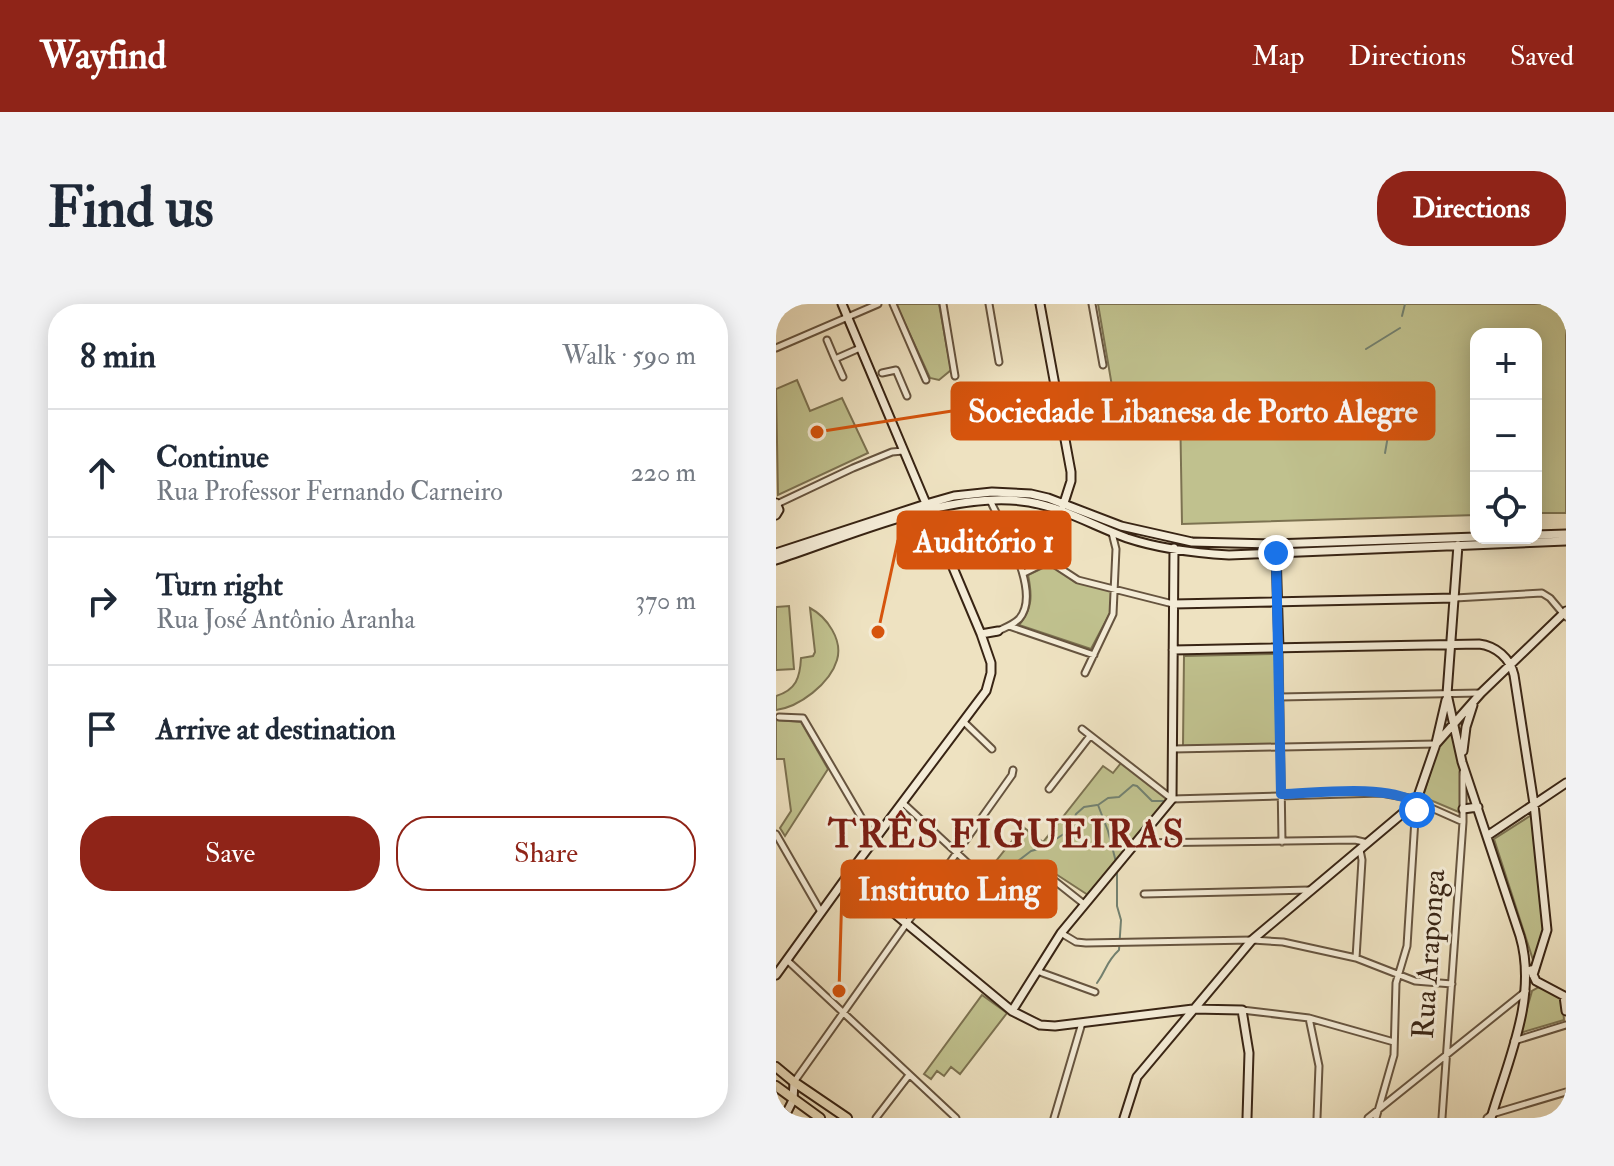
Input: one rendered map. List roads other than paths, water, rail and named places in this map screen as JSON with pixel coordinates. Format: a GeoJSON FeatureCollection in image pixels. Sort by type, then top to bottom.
{"type":"FeatureCollection","features":[{"type":"Feature","properties":{"kind":"main road"},"geometry":{"type":"LineString","coordinates":[[776,1067],[847,1118]]}},
{"type":"Feature","properties":{"kind":"main road"},"geometry":{"type":"LineString","coordinates":[[776,1086],[820,1118]]}},
{"type":"Feature","properties":{"kind":"street"},"geometry":{"type":"LineString","coordinates":[[776,975],[964,722],[990,680],[991,663],[983,641],[903,451],[879,375],[860,348],[842,304]]}},
{"type":"Feature","properties":{"kind":"street"},"geometry":{"type":"LineString","coordinates":[[776,348],[867,306],[878,304]]}},
{"type":"Feature","properties":{"kind":"street"},"geometry":{"type":"LineString","coordinates":[[893,304],[926,380]]}},
{"type":"Feature","properties":{"kind":"street"},"geometry":{"type":"LineString","coordinates":[[943,304],[955,376]]}},
{"type":"Feature","properties":{"kind":"street"},"geometry":{"type":"LineString","coordinates":[[989,304],[999,362]]}},
{"type":"Feature","properties":{"kind":"street"},"geometry":{"type":"LineString","coordinates":[[1040,304],[1071,472],[1063,508]]}},
{"type":"Feature","properties":{"kind":"street"},"geometry":{"type":"LineString","coordinates":[[1092,304],[1103,365]]}},
{"type":"Feature","properties":{"kind":"street"},"geometry":{"type":"LineString","coordinates":[[827,340],[843,377]]}},
{"type":"Feature","properties":{"kind":"street"},"geometry":{"type":"LineString","coordinates":[[835,359],[860,348]]}},
{"type":"Feature","properties":{"kind":"street"},"geometry":{"type":"LineString","coordinates":[[879,375],[896,370],[907,396]]}},
{"type":"Feature","properties":{"kind":"street"},"geometry":{"type":"LineString","coordinates":[[777,507],[888,454],[903,451]]}},
{"type":"Feature","properties":{"kind":"street"},"geometry":{"type":"LineString","coordinates":[[776,560],[954,496],[992,492],[1031,494],[1124,537],[1174,549],[1229,555],[1566,541]]}},
{"type":"Feature","properties":{"kind":"street"},"geometry":{"type":"LineString","coordinates":[[983,641],[1019,619],[1027,592],[1024,573],[990,499]]}},
{"type":"Feature","properties":{"kind":"street"},"geometry":{"type":"LineString","coordinates":[[776,553],[927,507],[990,499],[1063,508],[1174,539],[1223,544],[1470,537]]}},
{"type":"Feature","properties":{"kind":"street"},"geometry":{"type":"LineString","coordinates":[[1085,673],[1113,614],[1116,549],[1110,531]]}},
{"type":"Feature","properties":{"kind":"street"},"geometry":{"type":"LineString","coordinates":[[1542,535],[1566,534]]}},
{"type":"Feature","properties":{"kind":"street"},"geometry":{"type":"LineString","coordinates":[[1116,549],[1124,537]]}},
{"type":"Feature","properties":{"kind":"street"},"geometry":{"type":"LineString","coordinates":[[1012,1011],[1040,972],[1061,933],[1172,799],[1174,539]]}},
{"type":"Feature","properties":{"kind":"street"},"geometry":{"type":"LineString","coordinates":[[1458,545],[1470,539]]}},
{"type":"Feature","properties":{"kind":"street"},"geometry":{"type":"LineString","coordinates":[[1273,544],[1278,603],[1282,842]]}},
{"type":"Feature","properties":{"kind":"street"},"geometry":{"type":"LineString","coordinates":[[1376,1118],[1394,1055],[1397,975],[1407,946],[1416,802],[1436,744],[1447,694],[1458,545]]}},
{"type":"Feature","properties":{"kind":"street"},"geometry":{"type":"LineString","coordinates":[[1024,573],[1044,563],[1052,563],[1074,578],[1173,604],[1455,598],[1542,593],[1565,614],[1478,696],[1436,744],[1172,749]]}},
{"type":"Feature","properties":{"kind":"street"},"geometry":{"type":"LineString","coordinates":[[1104,586],[1116,578]]}},
{"type":"Feature","properties":{"kind":"street"},"geometry":{"type":"LineString","coordinates":[[1009,626],[1094,655]]}},
{"type":"Feature","properties":{"kind":"street"},"geometry":{"type":"LineString","coordinates":[[983,641],[998,631]]}},
{"type":"Feature","properties":{"kind":"street"},"geometry":{"type":"LineString","coordinates":[[1173,650],[1487,645],[1510,664],[1534,804],[1547,930],[1533,975]]}},
{"type":"Feature","properties":{"kind":"street"},"geometry":{"type":"LineString","coordinates":[[1447,694],[1462,762],[1533,975]]}},
{"type":"Feature","properties":{"kind":"street"},"geometry":{"type":"LineString","coordinates":[[1280,697],[1478,696]]}},
{"type":"Feature","properties":{"kind":"street","name":"Rua Araponga"},"geometry":{"type":"LineString","coordinates":[[1442,1118],[1463,822],[1462,762],[1466,727],[1478,696]]}},
{"type":"Feature","properties":{"kind":"street"},"geometry":{"type":"LineString","coordinates":[[779,717],[803,718],[875,840]]}},
{"type":"Feature","properties":{"kind":"street"},"geometry":{"type":"LineString","coordinates":[[964,722],[992,749]]}},
{"type":"Feature","properties":{"kind":"street"},"geometry":{"type":"LineString","coordinates":[[1082,729],[1172,799],[1381,793],[1409,798],[1463,822]]}},
{"type":"Feature","properties":{"kind":"street"},"geometry":{"type":"LineString","coordinates":[[1049,789],[1090,736]]}},
{"type":"Feature","properties":{"kind":"street"},"geometry":{"type":"LineString","coordinates":[[784,1118],[793,1100],[794,1082],[1013,770]]}},
{"type":"Feature","properties":{"kind":"street"},"geometry":{"type":"LineString","coordinates":[[1487,836],[1566,783]]}},
{"type":"Feature","properties":{"kind":"street"},"geometry":{"type":"LineString","coordinates":[[1124,1118],[1137,1077],[1252,940],[1416,802]]}},
{"type":"Feature","properties":{"kind":"street"},"geometry":{"type":"LineString","coordinates":[[903,803],[955,855],[972,867]]}},
{"type":"Feature","properties":{"kind":"street"},"geometry":{"type":"LineString","coordinates":[[1463,809],[1478,807]]}},
{"type":"Feature","properties":{"kind":"street"},"geometry":{"type":"LineString","coordinates":[[776,834],[821,912]]}},
{"type":"Feature","properties":{"kind":"street"},"geometry":{"type":"LineString","coordinates":[[1135,843],[1355,840],[1368,843]]}},
{"type":"Feature","properties":{"kind":"street"},"geometry":{"type":"LineString","coordinates":[[1356,958],[1360,850]]}},
{"type":"Feature","properties":{"kind":"street"},"geometry":{"type":"LineString","coordinates":[[1041,870],[1084,904]]}},
{"type":"Feature","properties":{"kind":"street"},"geometry":{"type":"LineString","coordinates":[[848,875],[1012,1011],[1040,1025],[1084,1026],[1193,1009],[1242,1010],[1309,1018],[1394,1042]]}},
{"type":"Feature","properties":{"kind":"street"},"geometry":{"type":"LineString","coordinates":[[1144,894],[1309,890]]}},
{"type":"Feature","properties":{"kind":"street"},"geometry":{"type":"LineString","coordinates":[[1061,933],[1076,942],[1086,943],[1283,942],[1356,958],[1422,982],[1452,984]]}},
{"type":"Feature","properties":{"kind":"street"},"geometry":{"type":"LineString","coordinates":[[1490,1117],[1527,990],[1525,954]]}},
{"type":"Feature","properties":{"kind":"street"},"geometry":{"type":"LineString","coordinates":[[788,961],[956,1118]]}},
{"type":"Feature","properties":{"kind":"street"},"geometry":{"type":"LineString","coordinates":[[1526,963],[1529,973],[1539,983],[1565,996],[1566,1011]]}},
{"type":"Feature","properties":{"kind":"street"},"geometry":{"type":"LineString","coordinates":[[1040,972],[1095,992]]}},
{"type":"Feature","properties":{"kind":"street"},"geometry":{"type":"LineString","coordinates":[[1368,1118],[1511,1001],[1539,983]]}},
{"type":"Feature","properties":{"kind":"street"},"geometry":{"type":"LineString","coordinates":[[1511,1001],[1522,1008]]}},
{"type":"Feature","properties":{"kind":"street"},"geometry":{"type":"LineString","coordinates":[[1242,1010],[1249,1053],[1247,1118]]}},
{"type":"Feature","properties":{"kind":"street"},"geometry":{"type":"LineString","coordinates":[[1309,1018],[1319,1066],[1317,1118]]}},
{"type":"Feature","properties":{"kind":"street"},"geometry":{"type":"LineString","coordinates":[[1513,1041],[1566,1025]]}},
{"type":"Feature","properties":{"kind":"street"},"geometry":{"type":"LineString","coordinates":[[1054,1118],[1084,1026]]}},
{"type":"Feature","properties":{"kind":"street"},"geometry":{"type":"LineString","coordinates":[[876,1118],[909,1075]]}},
{"type":"Feature","properties":{"kind":"street"},"geometry":{"type":"LineString","coordinates":[[1490,1117],[1566,1092]]}},
{"type":"Feature","properties":{"kind":"waterway"},"geometry":{"type":"LineString","coordinates":[[1402,316],[1405,304]]}},
{"type":"Feature","properties":{"kind":"waterway"},"geometry":{"type":"LineString","coordinates":[[1366,349],[1400,328]]}},
{"type":"Feature","properties":{"kind":"waterway"},"geometry":{"type":"LineString","coordinates":[[1374,411],[1389,430],[1385,453]]}},
{"type":"Feature","properties":{"kind":"waterway"},"geometry":{"type":"LineString","coordinates":[[1116,862],[1098,805],[1108,798],[1119,797],[1133,785],[1152,801],[1163,801]]}},
{"type":"Feature","properties":{"kind":"waterway"},"geometry":{"type":"LineString","coordinates":[[944,900],[969,882],[1010,867],[1031,851],[1042,848],[1070,830],[1076,814],[1084,807],[1097,805]]}},
{"type":"Feature","properties":{"kind":"waterway"},"geometry":{"type":"LineString","coordinates":[[1097,983],[1119,950],[1121,920],[1117,906],[1117,869]]}},
{"type":"Feature","properties":{"kind":"place","name":"Sociedade Libanesa de Porto Alegre"},"geometry":{"type":"Point","coordinates":[817,432]}},
{"type":"Feature","properties":{"kind":"place","name":"Auditório 1"},"geometry":{"type":"Point","coordinates":[878,632]}},
{"type":"Feature","properties":{"kind":"place","name":"Instituto Ling"},"geometry":{"type":"Point","coordinates":[839,991]}},
{"type":"Feature","properties":{"kind":"district","name":"TRÊS FIGUEIRAS"},"geometry":{"type":"Point","coordinates":[1007,835]}}]}
